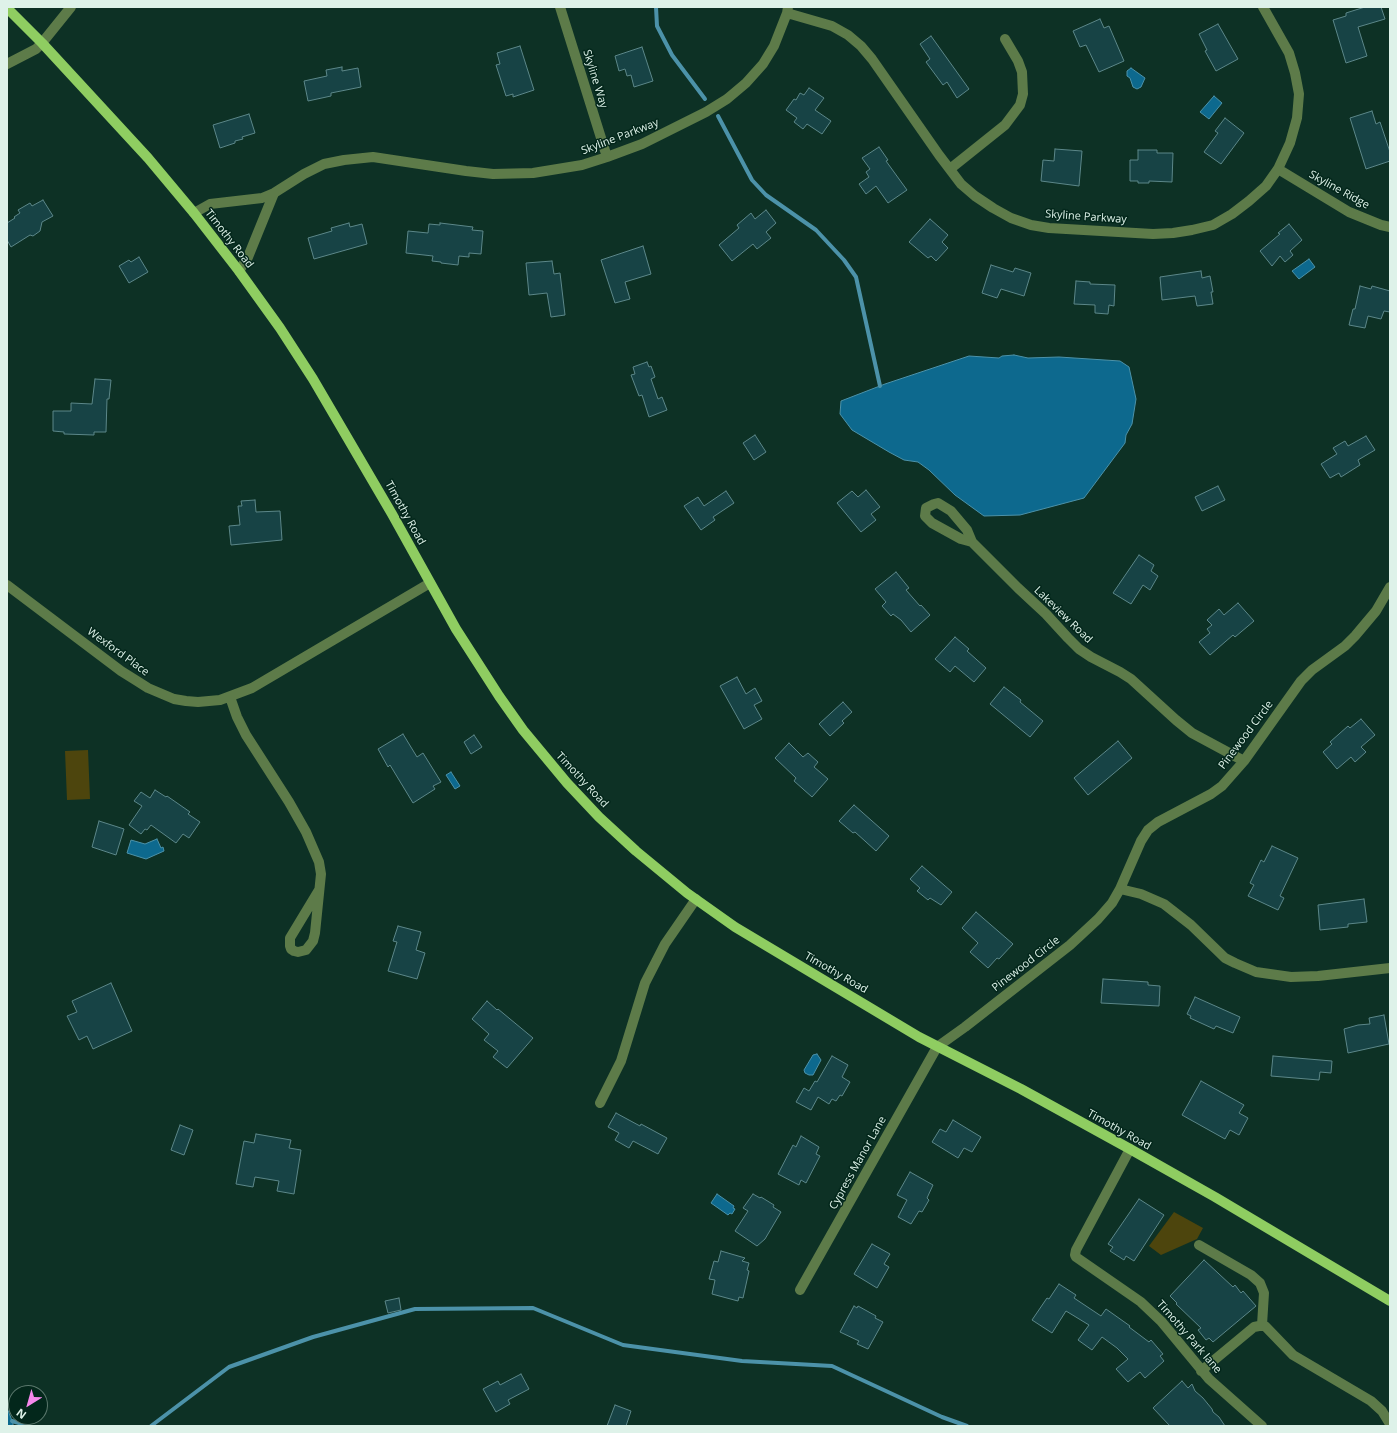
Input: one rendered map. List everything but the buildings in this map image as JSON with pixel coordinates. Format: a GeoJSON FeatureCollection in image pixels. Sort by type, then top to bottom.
{"type":"FeatureCollection","features":[{"type":"Feature","properties":{"kind":"main road","name":"Timothy Road"},"geometry":{"type":"LineString","coordinates":[[7,8],[42,43],[148,158],[240,271],[280,328],[313,379],[478,665],[523,730],[544,757],[599,817],[636,852],[696,899],[735,927],[937,1047],[1027,1093],[1130,1149],[1215,1197],[1390,1301]]}},
{"type":"Feature","properties":{"kind":"street"},"geometry":{"type":"LineString","coordinates":[[7,64],[30,53],[42,43],[71,7]]}},
{"type":"Feature","properties":{"kind":"street","name":"Skyline Way"},"geometry":{"type":"LineString","coordinates":[[560,7],[607,157]]}},
{"type":"Feature","properties":{"kind":"street","name":"Skyline Parkway"},"geometry":{"type":"LineString","coordinates":[[194,213],[210,204],[262,198],[274,193],[304,174],[324,164],[344,160],[373,157],[493,174],[533,173],[582,165],[607,157],[648,141],[685,123],[727,99],[746,83],[763,64],[774,46],[787,10],[832,26],[848,35],[862,46],[961,184],[975,196],[1011,218],[1031,225],[1050,228],[1153,234],[1192,230],[1213,224],[1232,214],[1266,186],[1278,169],[1292,137],[1297,118],[1299,94],[1295,73],[1289,53],[1264,7]]}},
{"type":"Feature","properties":{"kind":"street"},"geometry":{"type":"LineString","coordinates":[[950,169],[1005,125],[1020,105],[1023,94],[1022,72],[1018,61],[1005,39]]}},
{"type":"Feature","properties":{"kind":"street","name":"Skyline Ridge"},"geometry":{"type":"LineString","coordinates":[[1278,169],[1349,212],[1381,225],[1390,227]]}},
{"type":"Feature","properties":{"kind":"street"},"geometry":{"type":"LineString","coordinates":[[240,271],[248,257],[274,193]]}},
{"type":"Feature","properties":{"kind":"street","name":"Lakeview Road"},"geometry":{"type":"LineString","coordinates":[[972,542],[961,539],[932,523],[925,516],[926,508],[938,503],[951,511],[967,530],[972,542],[1046,614],[1079,649],[1131,679],[1192,733],[1244,761]]}},
{"type":"Feature","properties":{"kind":"street","name":"Wexford Place"},"geometry":{"type":"LineString","coordinates":[[7,585],[121,671],[148,688],[174,699],[186,702],[220,700],[252,688],[430,583]]}},
{"type":"Feature","properties":{"kind":"street","name":"Pinewood Circle"},"geometry":{"type":"LineString","coordinates":[[937,1047],[1070,945],[1098,919],[1112,903],[1120,889],[1141,841],[1148,830],[1158,822],[1216,790],[1226,782],[1244,761],[1301,681],[1312,670],[1345,646],[1355,636],[1376,611],[1390,587]]}},
{"type":"Feature","properties":{"kind":"street"},"geometry":{"type":"LineString","coordinates":[[230,697],[237,717],[246,735],[289,802],[314,849],[319,862],[321,874],[313,941],[306,950],[298,952],[294,951],[290,946],[290,938],[319,890]]}},
{"type":"Feature","properties":{"kind":"street"},"geometry":{"type":"LineString","coordinates":[[1120,889],[1141,894],[1164,904],[1191,925],[1225,958],[1256,972],[1291,977],[1318,976],[1390,968]]}},
{"type":"Feature","properties":{"kind":"street"},"geometry":{"type":"LineString","coordinates":[[600,1103],[621,1061],[645,982],[665,944],[696,899]]}},
{"type":"Feature","properties":{"kind":"street","name":"Cypress Manor Lane"},"geometry":{"type":"LineString","coordinates":[[800,1290],[937,1047]]}},
{"type":"Feature","properties":{"kind":"street","name":"Timothy Park lane"},"geometry":{"type":"LineString","coordinates":[[1130,1149],[1076,1250],[1075,1255],[1080,1261],[1141,1302],[1161,1321],[1201,1371],[1221,1391],[1262,1426]]}},
{"type":"Feature","properties":{"kind":"street"},"geometry":{"type":"LineString","coordinates":[[1199,1245],[1251,1275],[1260,1283],[1264,1293],[1262,1325]]}},
{"type":"Feature","properties":{"kind":"street"},"geometry":{"type":"LineString","coordinates":[[1201,1371],[1249,1331],[1262,1325],[1268,1328],[1293,1355],[1372,1401],[1382,1411],[1390,1424]]}},
{"type":"Feature","properties":{"kind":"shaded area"},"geometry":{"type":"Polygon","coordinates":[[[88,750],[90,799],[67,800],[65,751],[88,750]]]}},
{"type":"Feature","properties":{"kind":"shaded area"},"geometry":{"type":"Polygon","coordinates":[[[1174,1212],[1203,1228],[1197,1239],[1161,1255],[1149,1246],[1174,1212]]]}},
{"type":"Feature","properties":{"kind":"water"},"geometry":{"type":"Polygon","coordinates":[[[1131,68],[1145,78],[1141,87],[1137,89],[1133,87],[1130,78],[1127,76],[1127,71],[1131,68]]]}},
{"type":"Feature","properties":{"kind":"water"},"geometry":{"type":"Polygon","coordinates":[[[1214,96],[1222,103],[1209,119],[1200,112],[1214,96]]]}},
{"type":"Feature","properties":{"kind":"water"},"geometry":{"type":"Polygon","coordinates":[[[1309,259],[1315,267],[1299,279],[1292,271],[1309,259]]]}},
{"type":"Feature","properties":{"kind":"water"},"geometry":{"type":"Polygon","coordinates":[[[1014,355],[1028,358],[1059,357],[1120,361],[1129,367],[1136,399],[1132,424],[1126,435],[1125,443],[1084,498],[1020,515],[984,516],[955,495],[929,470],[918,462],[904,460],[852,430],[840,414],[841,401],[885,384],[969,356],[999,358],[1002,356],[1014,355]]]}},
{"type":"Feature","properties":{"kind":"water"},"geometry":{"type":"Polygon","coordinates":[[[451,772],[460,786],[455,789],[446,775],[451,772]]]}},
{"type":"Feature","properties":{"kind":"water"},"geometry":{"type":"Polygon","coordinates":[[[157,839],[164,851],[146,859],[127,853],[131,840],[145,844],[157,839]]]}},
{"type":"Feature","properties":{"kind":"water"},"geometry":{"type":"Polygon","coordinates":[[[817,1054],[821,1060],[813,1075],[805,1073],[804,1070],[813,1055],[817,1054]]]}},
{"type":"Feature","properties":{"kind":"water"},"geometry":{"type":"Polygon","coordinates":[[[717,1194],[734,1206],[733,1208],[735,1209],[732,1214],[730,1213],[728,1215],[711,1203],[717,1194]]]}},
{"type":"Feature","properties":{"kind":"water"},"geometry":{"type":"Polygon","coordinates":[[[7,1408],[8,1425],[13,1426],[7,1426],[7,1408]]]}},
{"type":"Feature","properties":{"kind":"waterway"},"geometry":{"type":"LineString","coordinates":[[656,7],[657,26],[672,55],[705,99]]}},
{"type":"Feature","properties":{"kind":"waterway"},"geometry":{"type":"LineString","coordinates":[[718,116],[752,180],[766,195],[816,230],[844,260],[856,277],[880,386]]}},
{"type":"Feature","properties":{"kind":"waterway"},"geometry":{"type":"LineString","coordinates":[[151,1426],[229,1367],[313,1337],[415,1309],[533,1308],[623,1345],[742,1361],[832,1366],[942,1417],[967,1426]]}}]}
